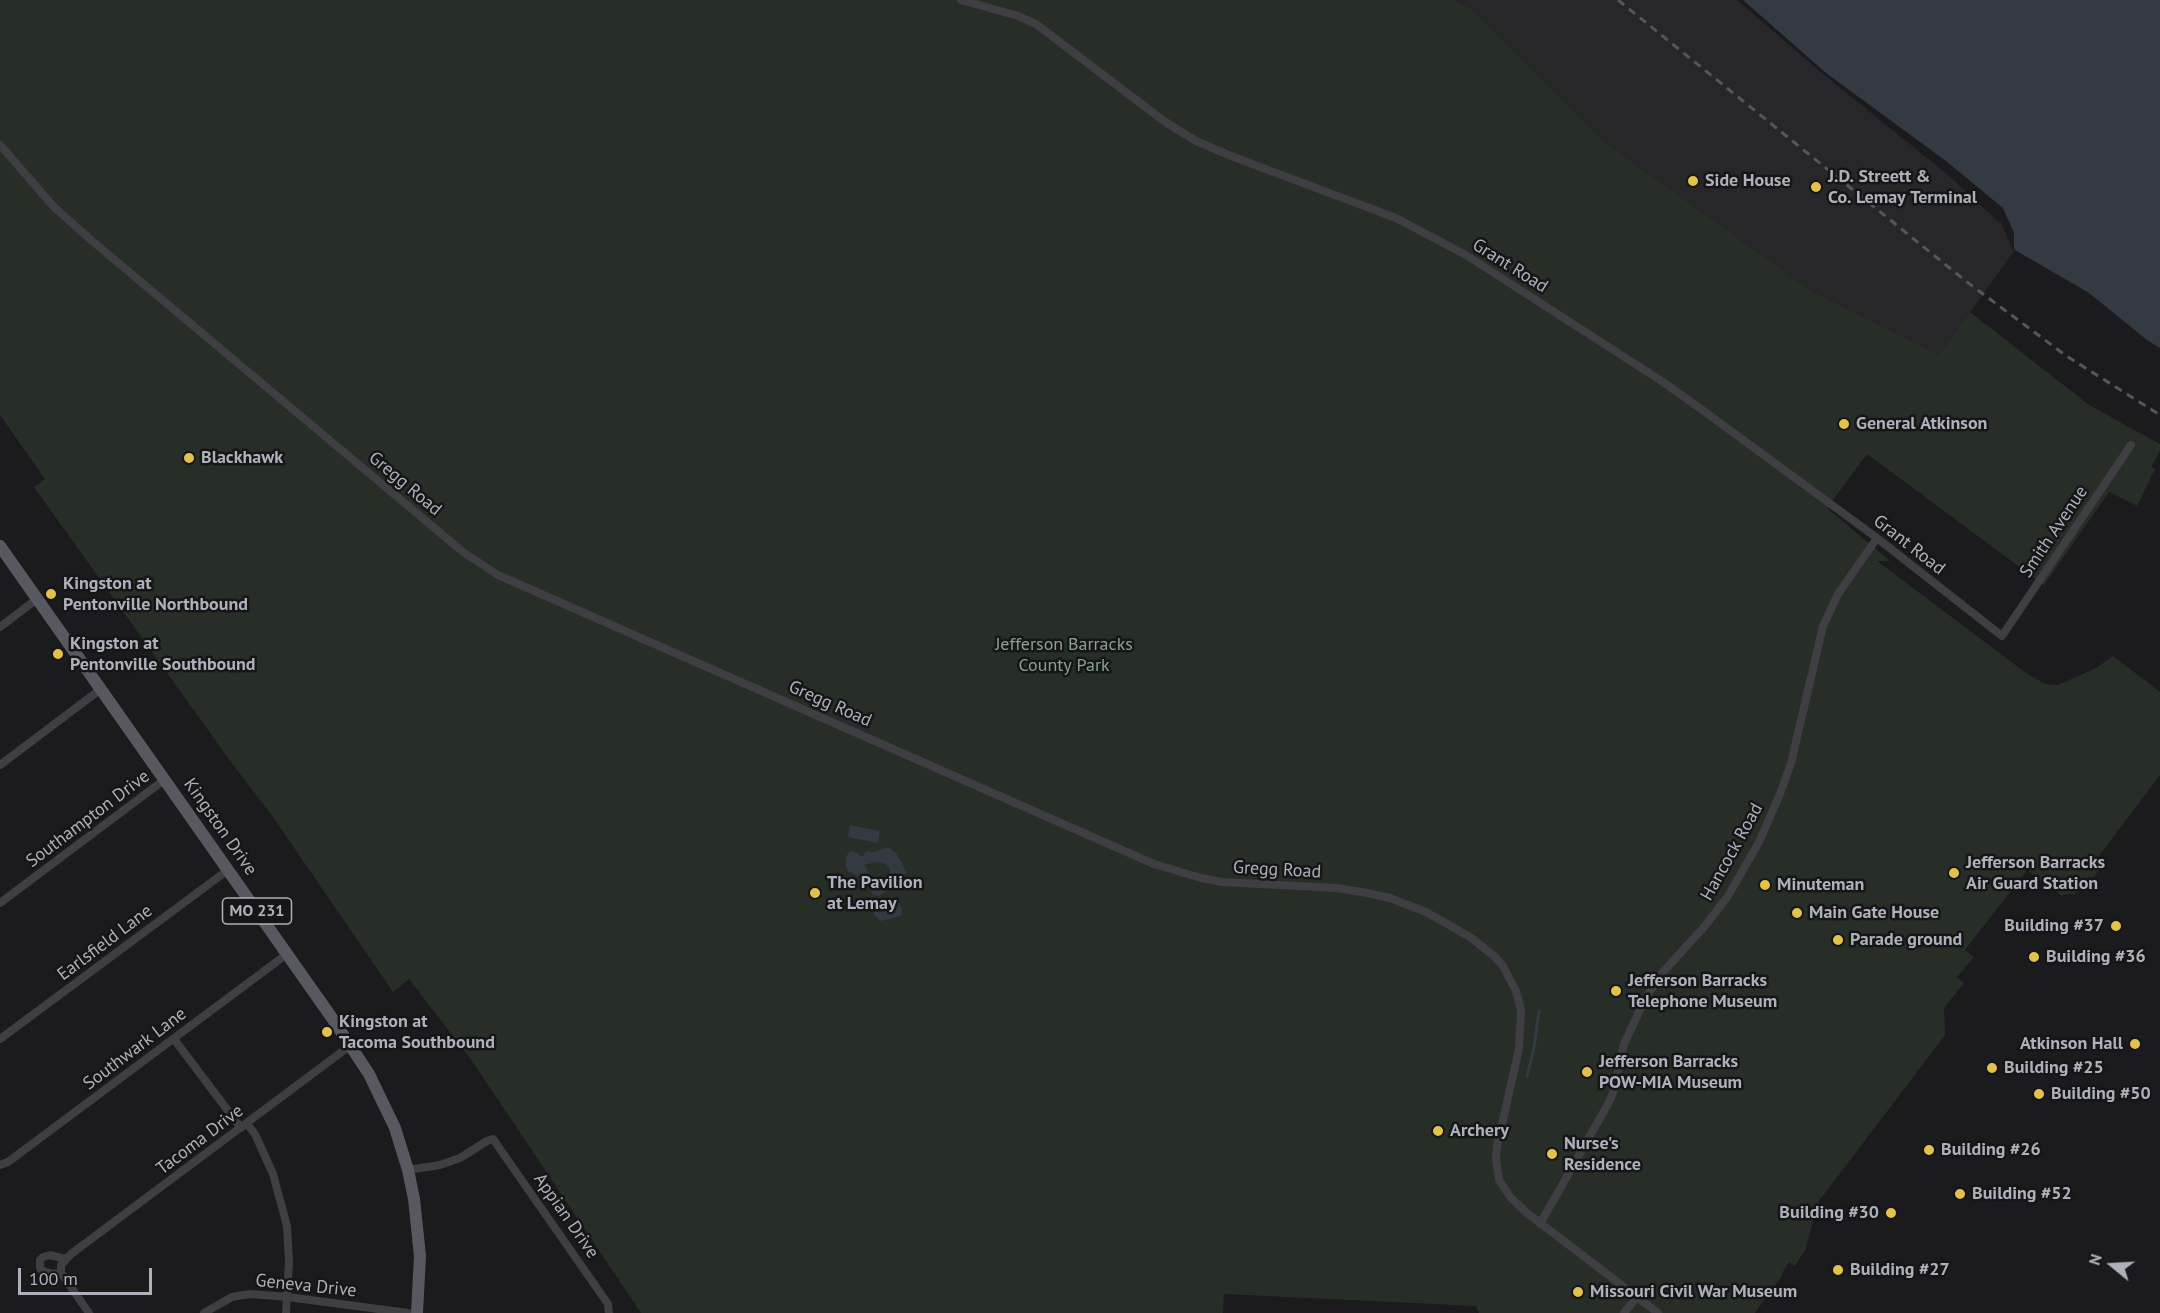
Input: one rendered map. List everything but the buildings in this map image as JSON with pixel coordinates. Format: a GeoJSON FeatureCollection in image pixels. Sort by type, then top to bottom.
{"type":"FeatureCollection","features":[{"type":"Feature","properties":{"kind":"main road","name":"Kingston Drive"},"geometry":{"type":"LineString","coordinates":[[0,546],[351,1045],[369,1074],[387,1110],[408,1170],[419,1236],[420,1278],[417,1313]]}},
{"type":"Feature","properties":{"kind":"street","name":"Grant Road"},"geometry":{"type":"LineString","coordinates":[[960,0],[1012,14],[1036,24],[1164,121],[1196,141],[1396,218],[1443,242],[1660,380],[1877,538],[2002,636]]}},
{"type":"Feature","properties":{"kind":"street","name":"Gregg Road"},"geometry":{"type":"LineString","coordinates":[[0,145],[54,207],[91,240],[463,552],[498,575],[1154,864],[1222,882],[1337,888],[1367,892],[1426,912],[1470,937],[1503,966],[1511,979],[1519,1002],[1520,1042],[1497,1146],[1499,1180],[1510,1198],[1540,1224],[1658,1313]]}},
{"type":"Feature","properties":{"kind":"street","name":"Smith Avenue"},"geometry":{"type":"LineString","coordinates":[[2002,636],[2132,445]]}},
{"type":"Feature","properties":{"kind":"street","name":"Hancock Road"},"geometry":{"type":"LineString","coordinates":[[1540,1224],[1608,1104],[1613,1093],[1624,1044],[1646,997],[1663,972],[1704,927],[1728,896],[1763,832],[1791,763],[1806,707],[1823,626],[1838,594],[1877,538]]}},
{"type":"Feature","properties":{"kind":"street"},"geometry":{"type":"LineString","coordinates":[[0,627],[37,599]]}},
{"type":"Feature","properties":{"kind":"street"},"geometry":{"type":"LineString","coordinates":[[0,765],[101,689]]}},
{"type":"Feature","properties":{"kind":"street","name":"Southampton Drive"},"geometry":{"type":"LineString","coordinates":[[0,903],[164,780]]}},
{"type":"Feature","properties":{"kind":"street","name":"Earlsfield Lane"},"geometry":{"type":"LineString","coordinates":[[0,1039],[228,870]]}},
{"type":"Feature","properties":{"kind":"street","name":"Southwark Lane"},"geometry":{"type":"LineString","coordinates":[[0,1165],[8,1162],[287,954]]}},
{"type":"Feature","properties":{"kind":"street"},"geometry":{"type":"LineString","coordinates":[[174,1039],[244,1126],[255,1134],[273,1174],[287,1226],[289,1262],[286,1313]]}},
{"type":"Feature","properties":{"kind":"street","name":"Tacoma Drive"},"geometry":{"type":"LineString","coordinates":[[61,1273],[53,1274],[40,1269],[40,1260],[50,1255],[66,1259],[351,1045]]}},
{"type":"Feature","properties":{"kind":"street","name":"Appian Drive"},"geometry":{"type":"LineString","coordinates":[[408,1170],[440,1165],[460,1158],[494,1139],[608,1304],[609,1312]]}},
{"type":"Feature","properties":{"kind":"street"},"geometry":{"type":"LineString","coordinates":[[66,1259],[61,1265],[61,1273],[89,1313]]}},
{"type":"Feature","properties":{"kind":"street","name":"Geneva Drive"},"geometry":{"type":"LineString","coordinates":[[204,1313],[232,1297],[250,1294],[408,1313]]}},
{"type":"Feature","properties":{"kind":"street"},"geometry":{"type":"LineString","coordinates":[[1624,1313],[1637,1296]]}},
{"type":"Feature","properties":{"kind":"shaded area","name":"J.D. Streett & Co. Lemay Terminal"},"geometry":{"type":"Polygon","coordinates":[[[1454,0],[1740,0],[1949,172],[2004,223],[2015,250],[1939,355],[1809,289],[1607,144],[1469,7],[1454,0]]]}},
{"type":"Feature","properties":{"kind":"shaded area"},"geometry":{"type":"Polygon","coordinates":[[[1740,0],[2160,0],[2160,348],[2089,293],[2015,250],[2004,223],[1949,172],[1740,0]]]}},
{"type":"Feature","properties":{"kind":"shaded area"},"geometry":{"type":"Polygon","coordinates":[[[850,825],[880,831],[878,843],[848,837],[850,825]]]}},
{"type":"Feature","properties":{"kind":"shaded area"},"geometry":{"type":"Polygon","coordinates":[[[888,847],[896,853],[907,873],[904,874],[903,882],[896,885],[889,880],[890,869],[886,864],[876,862],[864,865],[871,877],[887,886],[886,892],[878,896],[872,894],[867,881],[848,871],[846,857],[849,852],[854,851],[862,857],[866,852],[871,853],[888,847]]]}},
{"type":"Feature","properties":{"kind":"shaded area"},"geometry":{"type":"Polygon","coordinates":[[[898,901],[902,909],[901,916],[881,921],[873,914],[876,907],[898,901]]]}},
{"type":"Feature","properties":{"kind":"green space","name":"Jefferson Barracks County Park"},"geometry":{"type":"Polygon","coordinates":[[[0,0],[1454,0],[1469,7],[1607,144],[1809,289],[1939,355],[1970,312],[2089,405],[2160,444],[2160,451],[2151,467],[2155,469],[2137,506],[2109,492],[2044,585],[1867,454],[1827,508],[1890,561],[1877,561],[2026,673],[2045,684],[2058,685],[2096,668],[2113,656],[2160,692],[2160,775],[2092,865],[2099,871],[2085,887],[2074,894],[2061,895],[2027,870],[1965,950],[1974,957],[1957,977],[1964,983],[1944,1008],[1945,1035],[1819,1201],[1805,1250],[1795,1266],[1789,1262],[1755,1313],[1479,1313],[1476,1306],[1224,1294],[1223,1313],[641,1313],[470,1058],[409,979],[393,992],[273,817],[228,758],[34,487],[45,479],[0,415],[0,0]]]}},
{"type":"Feature","properties":{"kind":"pier"},"geometry":{"type":"Polygon","coordinates":[[[1737,0],[1743,0],[1826,73],[1946,161],[2003,208],[2014,233],[2014,253],[2002,225],[1947,174],[1824,75],[1737,0]]]}},
{"type":"Feature","properties":{"kind":"waterway"},"geometry":{"type":"LineString","coordinates":[[1527,1076],[1534,1048],[1539,1011]]}},
{"type":"Feature","properties":{"kind":"railway"},"geometry":{"type":"LineString","coordinates":[[1618,0],[1967,282],[2065,355],[2160,415]]}},
{"type":"Feature","properties":{"kind":"place","name":"Side House"},"geometry":{"type":"Point","coordinates":[1693,181]}},
{"type":"Feature","properties":{"kind":"place","name":"J.D. Streett & Co. Lemay Terminal"},"geometry":{"type":"Point","coordinates":[1816,187]}},
{"type":"Feature","properties":{"kind":"place","name":"General Atkinson"},"geometry":{"type":"Point","coordinates":[1844,424]}},
{"type":"Feature","properties":{"kind":"place","name":"Blackhawk"},"geometry":{"type":"Point","coordinates":[189,458]}},
{"type":"Feature","properties":{"kind":"place","name":"Kingston at Pentonville Northbound"},"geometry":{"type":"Point","coordinates":[51,594]}},
{"type":"Feature","properties":{"kind":"place","name":"Kingston at Pentonville Southbound"},"geometry":{"type":"Point","coordinates":[58,654]}},
{"type":"Feature","properties":{"kind":"place","name":"Jefferson Barracks Air Guard Station"},"geometry":{"type":"Point","coordinates":[1954,873]}},
{"type":"Feature","properties":{"kind":"place","name":"Minuteman"},"geometry":{"type":"Point","coordinates":[1765,885]}},
{"type":"Feature","properties":{"kind":"place","name":"The Pavilion at Lemay"},"geometry":{"type":"Point","coordinates":[815,893]}},
{"type":"Feature","properties":{"kind":"place","name":"Main Gate House"},"geometry":{"type":"Point","coordinates":[1797,913]}},
{"type":"Feature","properties":{"kind":"place","name":"Building #37"},"geometry":{"type":"Point","coordinates":[2116,926]}},
{"type":"Feature","properties":{"kind":"place","name":"Parade ground"},"geometry":{"type":"Point","coordinates":[1838,940]}},
{"type":"Feature","properties":{"kind":"place","name":"Building #36"},"geometry":{"type":"Point","coordinates":[2034,957]}},
{"type":"Feature","properties":{"kind":"place","name":"Jefferson Barracks Telephone Museum"},"geometry":{"type":"Point","coordinates":[1616,991]}},
{"type":"Feature","properties":{"kind":"place","name":"Kingston at Tacoma Southbound"},"geometry":{"type":"Point","coordinates":[327,1032]}},
{"type":"Feature","properties":{"kind":"place","name":"Atkinson Hall"},"geometry":{"type":"Point","coordinates":[2135,1044]}},
{"type":"Feature","properties":{"kind":"place","name":"Building #25"},"geometry":{"type":"Point","coordinates":[1992,1068]}},
{"type":"Feature","properties":{"kind":"place","name":"Jefferson Barracks POW-MIA Museum"},"geometry":{"type":"Point","coordinates":[1587,1072]}},
{"type":"Feature","properties":{"kind":"place","name":"Building #50"},"geometry":{"type":"Point","coordinates":[2039,1094]}},
{"type":"Feature","properties":{"kind":"place","name":"Archery"},"geometry":{"type":"Point","coordinates":[1438,1131]}},
{"type":"Feature","properties":{"kind":"place","name":"Building #26"},"geometry":{"type":"Point","coordinates":[1929,1150]}},
{"type":"Feature","properties":{"kind":"place","name":"Nurse's Residence"},"geometry":{"type":"Point","coordinates":[1552,1154]}},
{"type":"Feature","properties":{"kind":"place","name":"Building #52"},"geometry":{"type":"Point","coordinates":[1960,1194]}},
{"type":"Feature","properties":{"kind":"place","name":"Building #30"},"geometry":{"type":"Point","coordinates":[1891,1213]}},
{"type":"Feature","properties":{"kind":"place","name":"Building #27"},"geometry":{"type":"Point","coordinates":[1838,1270]}},
{"type":"Feature","properties":{"kind":"place","name":"Missouri Civil War Museum"},"geometry":{"type":"Point","coordinates":[1578,1292]}}]}
